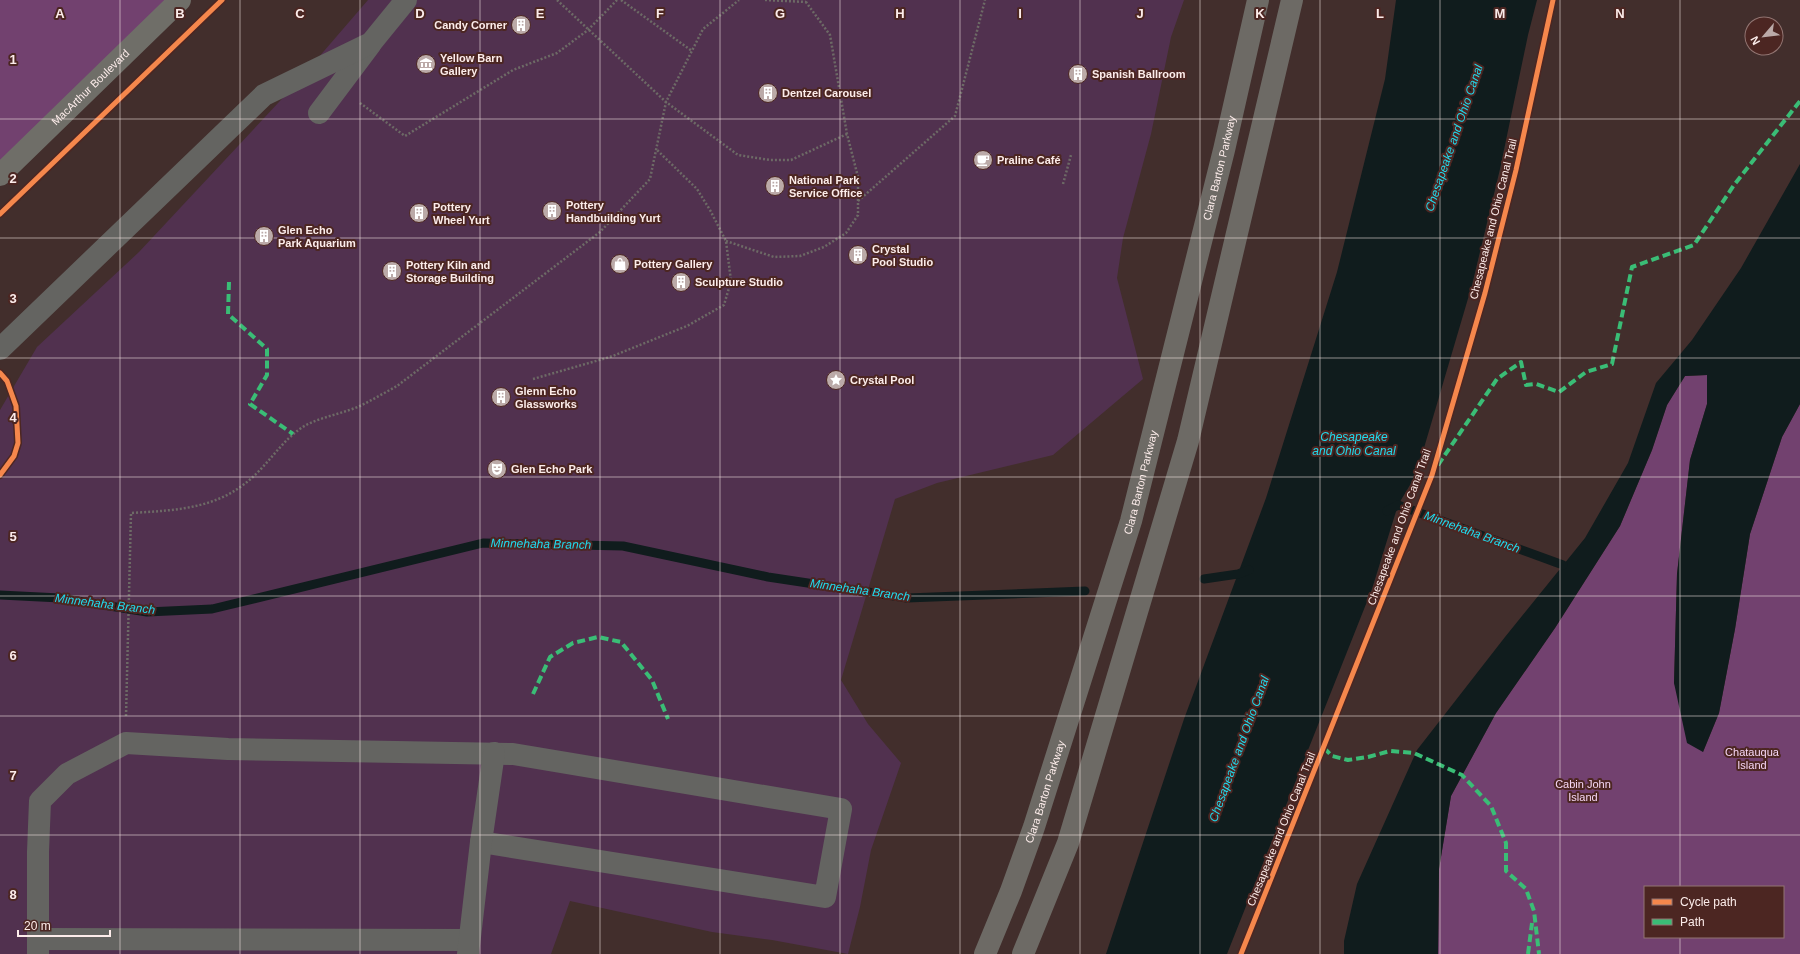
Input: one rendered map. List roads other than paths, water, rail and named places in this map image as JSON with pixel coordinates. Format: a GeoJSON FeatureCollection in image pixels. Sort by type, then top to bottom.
{"type":"FeatureCollection","features":[{"type":"Feature","properties":{"kind":"highway","name":"Clara Barton Parkway"},"geometry":{"type":"LineString","coordinates":[[985,954],[1011,891],[1034,827],[1131,521],[1222,158],[1258,0]]}},
{"type":"Feature","properties":{"kind":"highway"},"geometry":{"type":"LineString","coordinates":[[1023,954],[1068,842],[1188,441],[1292,0]]}},
{"type":"Feature","properties":{"kind":"main road","name":"MacArthur Boulevard"},"geometry":{"type":"LineString","coordinates":[[0,175],[180,0]]}},
{"type":"Feature","properties":{"kind":"lane"},"geometry":{"type":"LineString","coordinates":[[319,113],[371,43],[406,0]]}},
{"type":"Feature","properties":{"kind":"lane"},"geometry":{"type":"LineString","coordinates":[[0,349],[264,95],[371,43]]}},
{"type":"Feature","properties":{"kind":"lane"},"geometry":{"type":"LineString","coordinates":[[481,842],[825,897],[841,809],[513,754],[494,753],[228,749],[126,743],[67,774],[40,801],[38,852],[38,947],[468,947],[481,842],[494,753]]}},
{"type":"Feature","properties":{"kind":"water","name":"Chesapeake and Ohio Canal"},"geometry":{"type":"Polygon","coordinates":[[[1396,0],[1537,0],[1528,35],[1500,169],[1472,285],[1416,475],[1398,505],[1372,589],[1227,954],[1106,954],[1184,719],[1266,498],[1337,272],[1385,79],[1396,0]]]}},
{"type":"Feature","properties":{"kind":"water"},"geometry":{"type":"Polygon","coordinates":[[[1800,164],[1800,404],[1782,437],[1750,534],[1735,629],[1719,713],[1703,752],[1687,743],[1674,683],[1677,574],[1690,460],[1707,404],[1707,375],[1685,376],[1667,405],[1652,450],[1620,526],[1555,628],[1496,713],[1451,796],[1439,869],[1438,954],[1344,954],[1344,941],[1357,884],[1417,750],[1505,637],[1585,538],[1628,463],[1656,383],[1692,340],[1741,268],[1800,164]]]}},
{"type":"Feature","properties":{"kind":"waterway","name":"Minnehaha Branch"},"geometry":{"type":"LineString","coordinates":[[1387,511],[1398,505],[1563,565]]}},
{"type":"Feature","properties":{"kind":"waterway","name":"Minnehaha Branch"},"geometry":{"type":"LineString","coordinates":[[0,595],[60,598],[147,612],[212,609],[483,543],[623,546],[768,577],[907,598],[1085,591]]}},
{"type":"Feature","properties":{"kind":"waterway","name":"Minnehaha Branch"},"geometry":{"type":"LineString","coordinates":[[1204,579],[1238,574],[1249,570]]}},
{"type":"Feature","properties":{"kind":"place","name":"Candy Corner"},"geometry":{"type":"Point","coordinates":[521,25]}},
{"type":"Feature","properties":{"kind":"place","name":"Yellow Barn Gallery"},"geometry":{"type":"Point","coordinates":[426,64]}},
{"type":"Feature","properties":{"kind":"place","name":"Spanish Ballroom"},"geometry":{"type":"Point","coordinates":[1078,74]}},
{"type":"Feature","properties":{"kind":"place","name":"Dentzel Carousel"},"geometry":{"type":"Point","coordinates":[768,93]}},
{"type":"Feature","properties":{"kind":"place","name":"Praline Café"},"geometry":{"type":"Point","coordinates":[983,160]}},
{"type":"Feature","properties":{"kind":"place","name":"National Park Service Office"},"geometry":{"type":"Point","coordinates":[775,186]}},
{"type":"Feature","properties":{"kind":"place","name":"Pottery Handbuilding Yurt"},"geometry":{"type":"Point","coordinates":[552,211]}},
{"type":"Feature","properties":{"kind":"place","name":"Pottery Wheel Yurt"},"geometry":{"type":"Point","coordinates":[419,213]}},
{"type":"Feature","properties":{"kind":"place","name":"Glen Echo Park Aquarium"},"geometry":{"type":"Point","coordinates":[264,236]}},
{"type":"Feature","properties":{"kind":"place","name":"Crystal Pool Studio"},"geometry":{"type":"Point","coordinates":[858,255]}},
{"type":"Feature","properties":{"kind":"place","name":"Pottery Gallery"},"geometry":{"type":"Point","coordinates":[620,264]}},
{"type":"Feature","properties":{"kind":"place","name":"Pottery Kiln and Storage Building"},"geometry":{"type":"Point","coordinates":[392,271]}},
{"type":"Feature","properties":{"kind":"place","name":"Sculpture Studio"},"geometry":{"type":"Point","coordinates":[681,282]}},
{"type":"Feature","properties":{"kind":"place","name":"Crystal Pool"},"geometry":{"type":"Point","coordinates":[836,380]}},
{"type":"Feature","properties":{"kind":"place","name":"Glenn Echo Glassworks"},"geometry":{"type":"Point","coordinates":[501,397]}},
{"type":"Feature","properties":{"kind":"place","name":"Glen Echo Park"},"geometry":{"type":"Point","coordinates":[497,469]}},
{"type":"Feature","properties":{"kind":"park label","name":"Chatauqua Island"},"geometry":{"type":"Point","coordinates":[1752,758]}},
{"type":"Feature","properties":{"kind":"park label","name":"Cabin John Island"},"geometry":{"type":"Point","coordinates":[1583,790]}}]}
